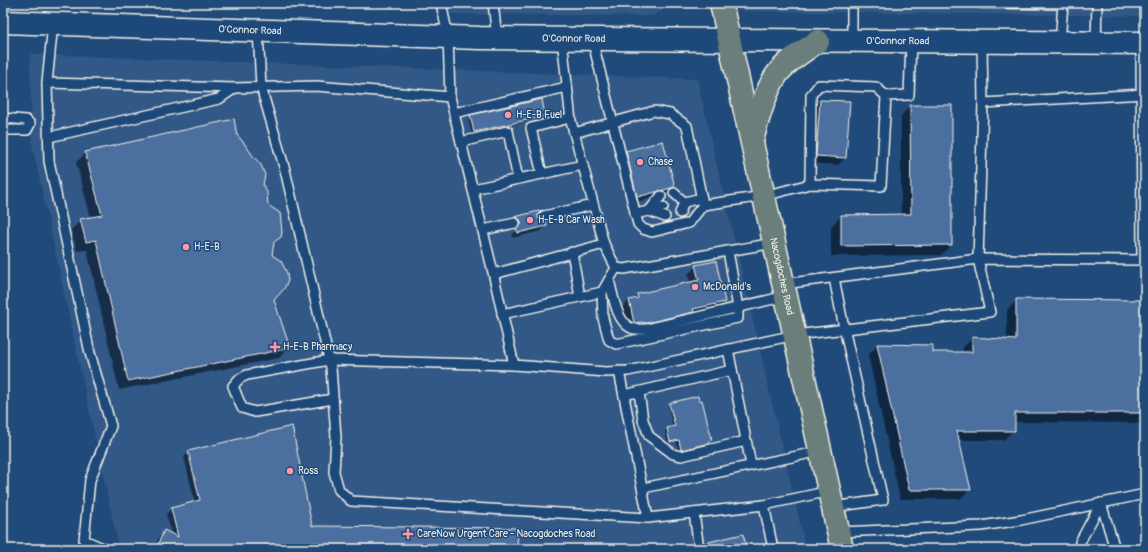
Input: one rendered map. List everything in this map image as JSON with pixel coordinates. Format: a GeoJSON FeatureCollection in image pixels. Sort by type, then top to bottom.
{"type":"FeatureCollection","features":[{"type":"Feature","properties":{"kind":"main road","name":"Nacogdoches Road"},"geometry":{"type":"LineString","coordinates":[[721,3],[840,540]]}},
{"type":"Feature","properties":{"kind":"main road","name":"O'Connor Road"},"geometry":{"type":"LineString","coordinates":[[3,22],[497,38],[852,42],[1143,43]]}},
{"type":"Feature","properties":{"kind":"main road"},"geometry":{"type":"LineString","coordinates":[[752,141],[766,96],[774,78],[789,63],[818,41]]}},
{"type":"Feature","properties":{"kind":"lane"},"geometry":{"type":"LineString","coordinates":[[441,3],[448,36],[450,97],[494,274],[514,365]]}},
{"type":"Feature","properties":{"kind":"lane"},"geometry":{"type":"LineString","coordinates":[[493,3],[497,38]]}},
{"type":"Feature","properties":{"kind":"lane"},"geometry":{"type":"LineString","coordinates":[[852,3],[852,42]]}},
{"type":"Feature","properties":{"kind":"lane"},"geometry":{"type":"LineString","coordinates":[[981,3],[1063,4],[1060,43]]}},
{"type":"Feature","properties":{"kind":"lane"},"geometry":{"type":"LineString","coordinates":[[1096,43],[1097,3]]}},
{"type":"Feature","properties":{"kind":"lane"},"geometry":{"type":"LineString","coordinates":[[53,23],[47,84],[49,161],[90,353],[111,426],[90,480],[84,540],[105,549]]}},
{"type":"Feature","properties":{"kind":"lane"},"geometry":{"type":"LineString","coordinates":[[258,30],[261,87],[285,170],[329,360],[336,437],[334,472],[339,490],[351,501],[648,518],[832,499],[883,500],[834,278]]}},
{"type":"Feature","properties":{"kind":"lane"},"geometry":{"type":"LineString","coordinates":[[562,39],[570,118],[604,244],[616,268]]}},
{"type":"Feature","properties":{"kind":"lane"},"geometry":{"type":"LineString","coordinates":[[574,133],[612,123],[654,111],[670,114],[687,126],[702,202],[689,223],[652,232],[643,229],[638,224],[612,123],[592,39]]}},
{"type":"Feature","properties":{"kind":"lane"},"geometry":{"type":"LineString","coordinates":[[810,184],[811,95],[819,85],[876,87],[886,96],[909,95],[911,42]]}},
{"type":"Feature","properties":{"kind":"lane"},"geometry":{"type":"LineString","coordinates":[[333,399],[256,412],[242,408],[233,386],[239,379],[246,375],[329,360],[514,365],[606,372],[619,371],[795,335],[844,328],[990,312],[978,259],[983,103],[982,42]]}},
{"type":"Feature","properties":{"kind":"lane"},"geometry":{"type":"LineString","coordinates":[[609,280],[622,320],[632,329],[648,329],[738,308],[785,290],[834,278],[978,259],[1143,260],[1143,43]]}},
{"type":"Feature","properties":{"kind":"lane"},"geometry":{"type":"LineString","coordinates":[[47,84],[235,88],[316,86],[450,97]]}},
{"type":"Feature","properties":{"kind":"lane"},"geometry":{"type":"LineString","coordinates":[[454,113],[484,109],[538,96],[567,87]]}},
{"type":"Feature","properties":{"kind":"lane"},"geometry":{"type":"LineString","coordinates":[[49,137],[219,99],[235,88]]}},
{"type":"Feature","properties":{"kind":"lane"},"geometry":{"type":"LineString","coordinates":[[983,103],[1143,94]]}},
{"type":"Feature","properties":{"kind":"lane"},"geometry":{"type":"LineString","coordinates":[[674,192],[680,206],[702,202],[764,196],[810,184],[881,186],[886,96]]}},
{"type":"Feature","properties":{"kind":"lane"},"geometry":{"type":"LineString","coordinates":[[3,118],[26,120],[30,124]]}},
{"type":"Feature","properties":{"kind":"lane"},"geometry":{"type":"LineString","coordinates":[[542,174],[530,124],[570,118]]}},
{"type":"Feature","properties":{"kind":"lane"},"geometry":{"type":"LineString","coordinates":[[30,124],[48,121]]}},
{"type":"Feature","properties":{"kind":"lane"},"geometry":{"type":"LineString","coordinates":[[3,130],[27,130],[30,124]]}},
{"type":"Feature","properties":{"kind":"lane"},"geometry":{"type":"LineString","coordinates":[[462,142],[478,135],[507,128],[518,179]]}},
{"type":"Feature","properties":{"kind":"lane"},"geometry":{"type":"LineString","coordinates":[[473,189],[582,165]]}},
{"type":"Feature","properties":{"kind":"lane"},"geometry":{"type":"LineString","coordinates":[[649,211],[661,196]]}},
{"type":"Feature","properties":{"kind":"lane"},"geometry":{"type":"LineString","coordinates":[[544,216],[593,205]]}},
{"type":"Feature","properties":{"kind":"lane"},"geometry":{"type":"LineString","coordinates":[[635,214],[663,207]]}},
{"type":"Feature","properties":{"kind":"lane"},"geometry":{"type":"LineString","coordinates":[[649,211],[665,217]]}},
{"type":"Feature","properties":{"kind":"lane"},"geometry":{"type":"LineString","coordinates":[[483,230],[515,223]]}},
{"type":"Feature","properties":{"kind":"lane"},"geometry":{"type":"LineString","coordinates":[[616,268],[624,269],[774,243]]}},
{"type":"Feature","properties":{"kind":"lane"},"geometry":{"type":"LineString","coordinates":[[494,274],[604,244]]}},
{"type":"Feature","properties":{"kind":"lane"},"geometry":{"type":"LineString","coordinates":[[616,268],[602,292],[602,318],[609,340],[616,344],[738,318],[738,308],[728,251]]}},
{"type":"Feature","properties":{"kind":"lane"},"geometry":{"type":"LineString","coordinates":[[572,252],[580,297]]}},
{"type":"Feature","properties":{"kind":"lane"},"geometry":{"type":"LineString","coordinates":[[502,314],[602,292]]}},
{"type":"Feature","properties":{"kind":"lane"},"geometry":{"type":"LineString","coordinates":[[728,349],[751,465]]}},
{"type":"Feature","properties":{"kind":"lane"},"geometry":{"type":"LineString","coordinates":[[624,395],[732,370]]}},
{"type":"Feature","properties":{"kind":"lane"},"geometry":{"type":"LineString","coordinates":[[619,371],[648,518]]}},
{"type":"Feature","properties":{"kind":"lane"},"geometry":{"type":"LineString","coordinates":[[639,392],[643,420],[649,436],[673,454],[681,456],[746,441]]}},
{"type":"Feature","properties":{"kind":"lane"},"geometry":{"type":"LineString","coordinates":[[643,488],[821,450]]}},
{"type":"Feature","properties":{"kind":"lane"},"geometry":{"type":"LineString","coordinates":[[840,540],[981,526],[1021,520],[1145,494]]}},
{"type":"Feature","properties":{"kind":"lane"},"geometry":{"type":"LineString","coordinates":[[1080,549],[1080,542],[1101,504]]}},
{"type":"Feature","properties":{"kind":"lane"},"geometry":{"type":"LineString","coordinates":[[1101,504],[1115,549]]}},
{"type":"Feature","properties":{"kind":"lane"},"geometry":{"type":"LineString","coordinates":[[764,505],[773,549]]}},
{"type":"Feature","properties":{"kind":"lane"},"geometry":{"type":"LineString","coordinates":[[694,513],[699,549]]}},
{"type":"Feature","properties":{"kind":"shaded area"},"geometry":{"type":"Polygon","coordinates":[[[434,3],[673,3],[671,6],[652,16],[436,14],[434,3]]]}},
{"type":"Feature","properties":{"kind":"shaded area"},"geometry":{"type":"Polygon","coordinates":[[[740,3],[1145,3],[1145,16],[742,11],[740,3]]]}},
{"type":"Feature","properties":{"kind":"shaded area"},"geometry":{"type":"Polygon","coordinates":[[[30,54],[697,79],[806,549],[119,549],[32,144],[30,54]]]}},
{"type":"Feature","properties":{"kind":"building","name":"H-E-B Fuel"},"geometry":{"type":"Polygon","coordinates":[[[542,99],[545,116],[474,132],[470,115],[542,99]]]}},
{"type":"Feature","properties":{"kind":"building"},"geometry":{"type":"Polygon","coordinates":[[[820,100],[850,101],[846,158],[816,156],[820,100]]]}},
{"type":"Feature","properties":{"kind":"building"},"geometry":{"type":"Polygon","coordinates":[[[910,105],[952,105],[952,245],[841,246],[841,215],[911,214],[910,105]]]}},
{"type":"Feature","properties":{"kind":"building","name":"H-E-B"},"geometry":{"type":"Polygon","coordinates":[[[234,119],[237,135],[261,165],[265,175],[263,185],[267,192],[268,205],[280,213],[282,232],[281,237],[274,242],[272,255],[281,261],[287,273],[288,281],[284,289],[274,300],[290,348],[128,381],[96,240],[86,242],[80,219],[102,215],[85,152],[234,119]]]}},
{"type":"Feature","properties":{"kind":"building"},"geometry":{"type":"Polygon","coordinates":[[[663,141],[675,187],[637,197],[626,151],[663,141]]]}},
{"type":"Feature","properties":{"kind":"building","name":"H-E-B Car Wash"},"geometry":{"type":"Polygon","coordinates":[[[543,210],[538,214],[538,218],[542,222],[546,222],[547,226],[518,233],[516,229],[521,225],[521,221],[517,217],[514,217],[543,210]]]}},
{"type":"Feature","properties":{"kind":"building","name":"McDonald's"},"geometry":{"type":"Polygon","coordinates":[[[716,261],[725,302],[693,309],[694,312],[646,323],[634,323],[629,300],[638,298],[637,294],[699,280],[695,265],[716,261]]]}},
{"type":"Feature","properties":{"kind":"building"},"geometry":{"type":"Polygon","coordinates":[[[1016,299],[1145,300],[1145,413],[1015,413],[1015,431],[957,431],[971,490],[909,490],[877,344],[933,345],[933,352],[972,352],[972,337],[1016,340],[1016,299]]]}},
{"type":"Feature","properties":{"kind":"building"},"geometry":{"type":"Polygon","coordinates":[[[698,396],[699,401],[702,400],[712,440],[709,441],[709,443],[681,450],[679,440],[670,442],[667,428],[675,426],[669,403],[698,396]]]}},
{"type":"Feature","properties":{"kind":"building"},"geometry":{"type":"Polygon","coordinates":[[[292,426],[312,526],[518,528],[517,549],[316,549],[316,543],[289,549],[156,549],[164,530],[178,537],[171,508],[200,500],[188,451],[292,426]]]}},
{"type":"Feature","properties":{"kind":"building"},"geometry":{"type":"Polygon","coordinates":[[[743,534],[747,549],[705,549],[704,543],[743,534]]]}},
{"type":"Feature","properties":{"kind":"place","name":"H-E-B Fuel"},"geometry":{"type":"Point","coordinates":[508,115]}},
{"type":"Feature","properties":{"kind":"place","name":"Chase"},"geometry":{"type":"Point","coordinates":[640,162]}},
{"type":"Feature","properties":{"kind":"place","name":"H-E-B Car Wash"},"geometry":{"type":"Point","coordinates":[530,220]}},
{"type":"Feature","properties":{"kind":"place","name":"H-E-B"},"geometry":{"type":"Point","coordinates":[186,247]}},
{"type":"Feature","properties":{"kind":"place","name":"McDonald's"},"geometry":{"type":"Point","coordinates":[695,287]}},
{"type":"Feature","properties":{"kind":"place","name":"H-E-B Pharmacy"},"geometry":{"type":"Point","coordinates":[275,347]}},
{"type":"Feature","properties":{"kind":"place","name":"Ross"},"geometry":{"type":"Point","coordinates":[290,471]}},
{"type":"Feature","properties":{"kind":"place","name":"CareNow Urgent Care - Nacogdoches Road"},"geometry":{"type":"Point","coordinates":[408,534]}}]}
